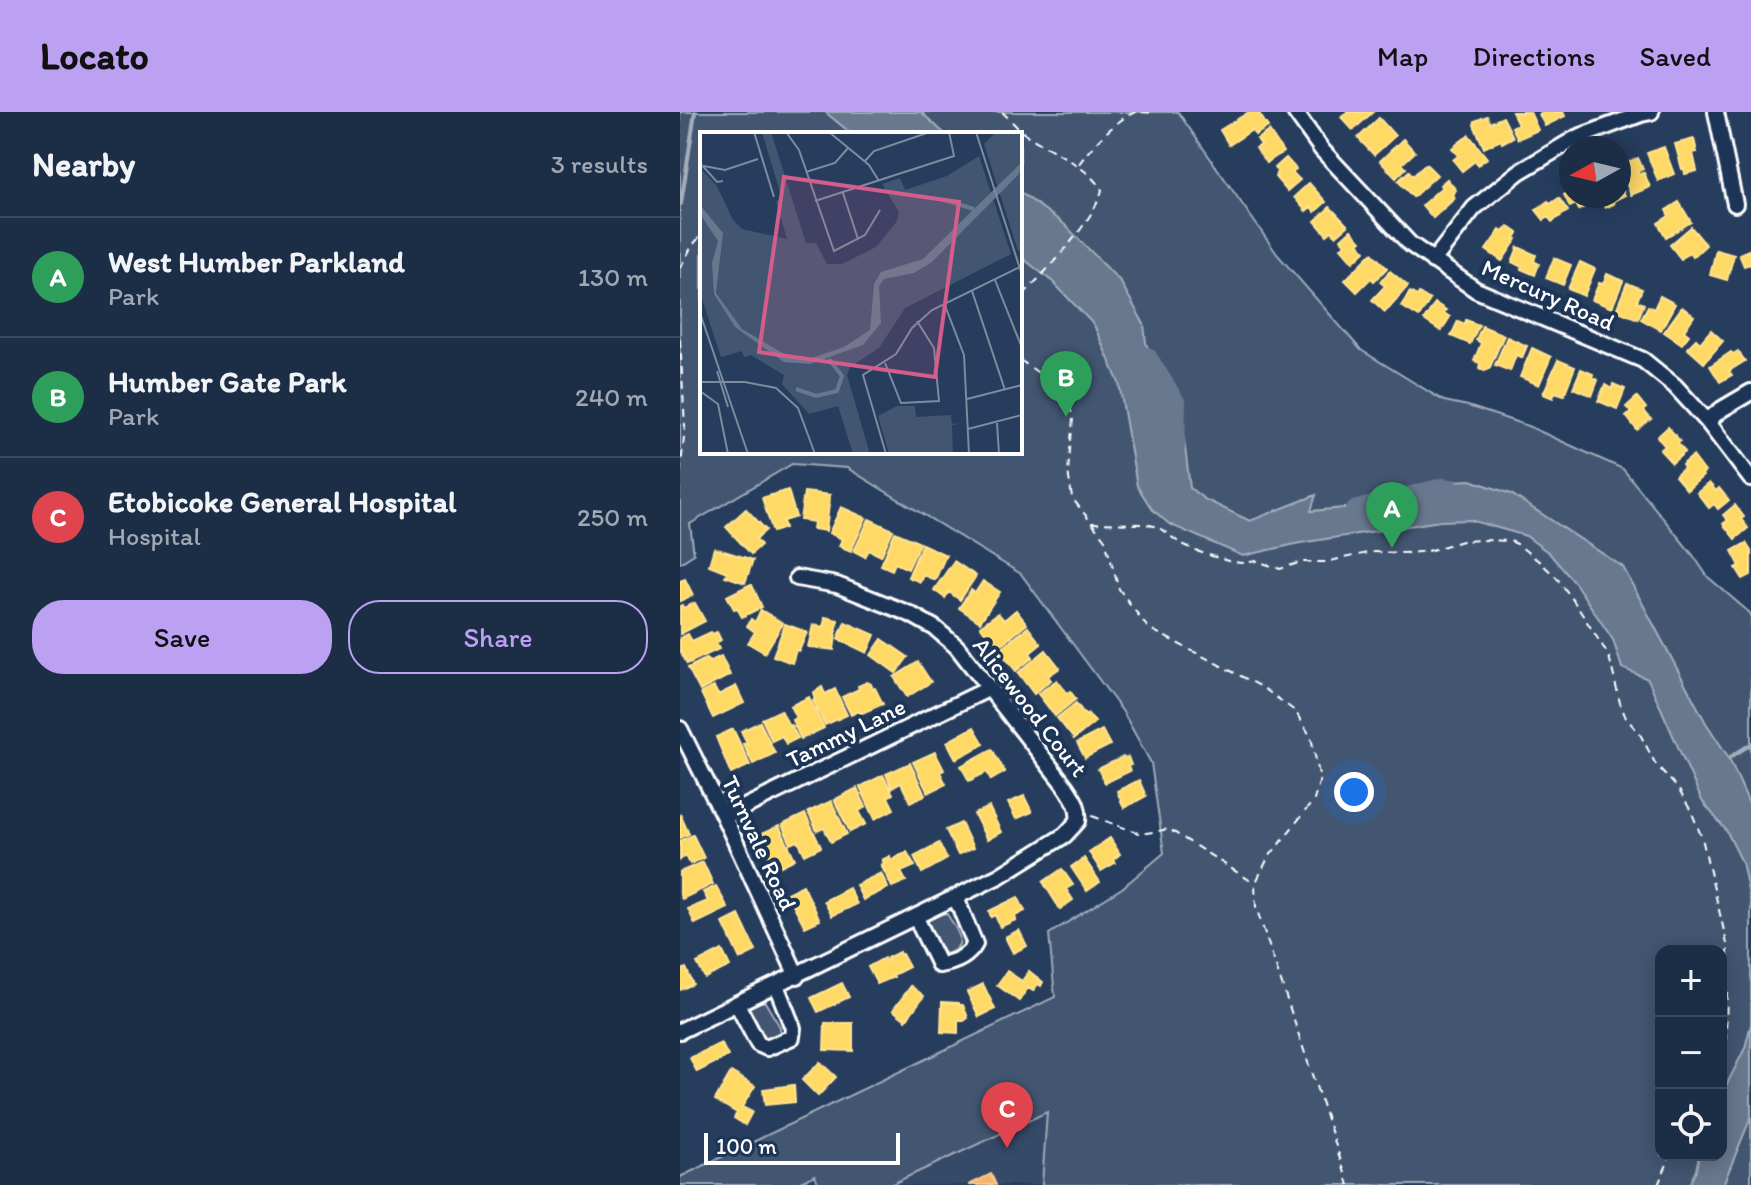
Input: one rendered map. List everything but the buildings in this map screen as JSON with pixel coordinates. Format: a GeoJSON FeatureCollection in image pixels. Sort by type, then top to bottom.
{"type":"FeatureCollection","features":[{"type":"Feature","properties":{"kind":"street"},"geometry":{"type":"LineString","coordinates":[[1433,261],[1474,208],[1519,172],[1576,138],[1651,112]]}},
{"type":"Feature","properties":{"kind":"street"},"geometry":{"type":"LineString","coordinates":[[1716,112],[1735,204]]}},
{"type":"Feature","properties":{"kind":"street","name":"Mercury Road"},"geometry":{"type":"LineString","coordinates":[[1299,113],[1322,150],[1410,244],[1476,290],[1643,360],[1675,386],[1707,421],[1751,479]]}},
{"type":"Feature","properties":{"kind":"street"},"geometry":{"type":"LineString","coordinates":[[1707,421],[1751,392]]}},
{"type":"Feature","properties":{"kind":"street","name":"Alicewood Court"},"geometry":{"type":"LineString","coordinates":[[680,1031],[999,876],[1065,835],[1078,821],[1076,802],[1066,787],[957,647],[935,628],[910,614],[837,585],[797,578]]}},
{"type":"Feature","properties":{"kind":"street","name":"Tammy Lane"},"geometry":{"type":"LineString","coordinates":[[724,817],[988,689]]}},
{"type":"Feature","properties":{"kind":"street","name":"Turnvale Road"},"geometry":{"type":"LineString","coordinates":[[680,729],[797,976]]}},
{"type":"Feature","properties":{"kind":"street"},"geometry":{"type":"LineString","coordinates":[[916,918],[939,965],[970,953],[975,944],[956,898]]}},
{"type":"Feature","properties":{"kind":"street"},"geometry":{"type":"LineString","coordinates":[[737,1004],[758,1044],[767,1048],[792,1037],[793,1028],[776,985]]}},
{"type":"Feature","properties":{"kind":"path"},"geometry":{"type":"LineString","coordinates":[[1002,112],[1023,132],[1078,165],[1094,178],[1102,190],[1090,216],[1022,296]]}},
{"type":"Feature","properties":{"kind":"path"},"geometry":{"type":"LineString","coordinates":[[1078,165],[1087,152],[1124,118],[1136,112],[1156,112]]}},
{"type":"Feature","properties":{"kind":"path"},"geometry":{"type":"LineString","coordinates":[[680,268],[700,236]]}},
{"type":"Feature","properties":{"kind":"path"},"geometry":{"type":"LineString","coordinates":[[680,339],[685,426],[680,477]]}},
{"type":"Feature","properties":{"kind":"path"},"geometry":{"type":"LineString","coordinates":[[1022,361],[1067,393],[1073,419],[1068,471],[1072,498],[1105,540],[1119,589],[1148,628],[1262,687],[1295,711],[1311,737],[1320,779],[1314,800],[1268,858],[1255,884],[1256,907],[1349,1185]]}},
{"type":"Feature","properties":{"kind":"path"},"geometry":{"type":"LineString","coordinates":[[1091,523],[1146,524],[1158,527],[1196,551],[1228,561],[1257,561],[1280,569],[1301,562],[1325,562],[1372,552],[1428,551],[1462,541],[1510,541],[1517,544],[1556,577],[1573,600],[1609,656],[1626,718],[1640,734],[1655,763],[1679,790],[1692,813],[1702,838],[1728,948],[1726,1017]]}},
{"type":"Feature","properties":{"kind":"path"},"geometry":{"type":"LineString","coordinates":[[1079,811],[1141,834],[1169,829],[1255,884]]}},
{"type":"Feature","properties":{"kind":"path"},"geometry":{"type":"LineString","coordinates":[[1658,1185],[1668,1161]]}},
{"type":"Feature","properties":{"kind":"shaded area"},"geometry":{"type":"Polygon","coordinates":[[[680,112],[1178,112],[1277,254],[1361,350],[1444,401],[1528,426],[1623,469],[1708,577],[1751,614],[1751,1185],[1042,1185],[1047,1112],[890,1185],[819,1185],[815,1175],[794,1185],[680,1185],[680,1177],[1055,997],[1049,934],[1122,888],[1164,853],[1151,763],[1123,712],[1021,574],[847,468],[792,464],[690,524],[694,554],[680,563],[680,112]]]}},
{"type":"Feature","properties":{"kind":"shaded area"},"geometry":{"type":"Polygon","coordinates":[[[825,112],[921,112],[943,132],[850,132],[825,112]]]}},
{"type":"Feature","properties":{"kind":"shaded area"},"geometry":{"type":"Polygon","coordinates":[[[1022,193],[1064,224],[1120,281],[1144,324],[1146,343],[1184,439],[1190,488],[1204,499],[1250,521],[1316,495],[1311,511],[1407,502],[1417,498],[1432,482],[1471,480],[1511,494],[1623,567],[1706,723],[1729,758],[1751,808],[1751,905],[1742,862],[1726,830],[1702,801],[1648,679],[1622,668],[1613,640],[1575,583],[1549,553],[1526,536],[1470,520],[1440,521],[1300,543],[1243,556],[1169,524],[1152,509],[1137,486],[1119,383],[1094,325],[1053,282],[1022,258],[1022,193]]]}},
{"type":"Feature","properties":{"kind":"shaded area"},"geometry":{"type":"Polygon","coordinates":[[[938,912],[947,914],[960,942],[954,951],[946,954],[933,947],[925,923],[930,915],[938,912]]]}},
{"type":"Feature","properties":{"kind":"shaded area"},"geometry":{"type":"Polygon","coordinates":[[[765,1002],[780,1027],[780,1036],[766,1046],[744,1012],[748,1004],[765,1002]]]}},
{"type":"Feature","properties":{"kind":"shaded area"},"geometry":{"type":"Polygon","coordinates":[[[1751,1024],[1751,1117],[1723,1185],[1689,1185],[1698,1161],[1727,1161],[1727,1084],[1745,1048],[1751,1024]]]}},
{"type":"Feature","properties":{"kind":"shaded area"},"geometry":{"type":"Polygon","coordinates":[[[1047,1112],[1042,1185],[890,1185],[1047,1112]]]}},
{"type":"Feature","properties":{"kind":"waterway"},"geometry":{"type":"LineString","coordinates":[[681,204],[695,112]]}},
{"type":"Feature","properties":{"kind":"waterway"},"geometry":{"type":"LineString","coordinates":[[1146,359],[1174,404],[1173,447]]}},
{"type":"Feature","properties":{"kind":"waterway"},"geometry":{"type":"LineString","coordinates":[[1357,512],[1442,490],[1449,491]]}},
{"type":"Feature","properties":{"kind":"waterway"},"geometry":{"type":"LineString","coordinates":[[1729,758],[1751,744]]}},
{"type":"Feature","properties":{"kind":"place","name":"Humber Gate Park"},"geometry":{"type":"Point","coordinates":[1066,417]}},
{"type":"Feature","properties":{"kind":"place","name":"West Humber Parkland"},"geometry":{"type":"Point","coordinates":[1392,548]}},
{"type":"Feature","properties":{"kind":"place","name":"Etobicoke General Hospital"},"geometry":{"type":"Point","coordinates":[1007,1148]}}]}
